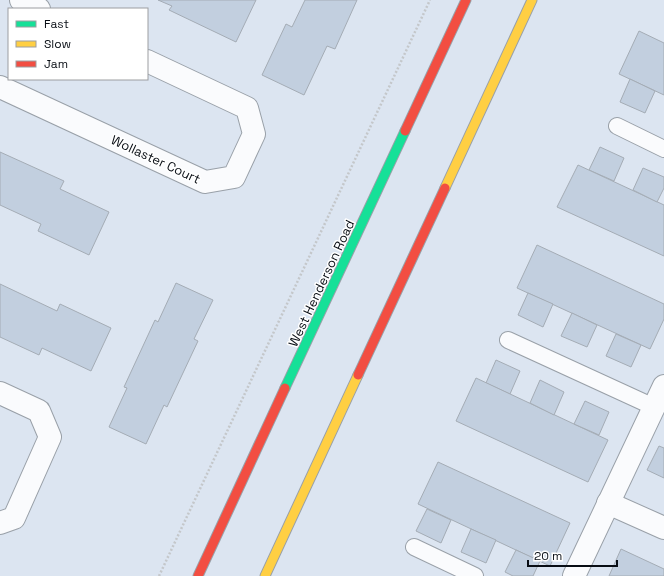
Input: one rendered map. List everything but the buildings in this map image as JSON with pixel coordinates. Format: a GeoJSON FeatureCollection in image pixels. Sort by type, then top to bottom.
{"type":"FeatureCollection","features":[{"type":"Feature","properties":{"kind":"main road","name":"West Henderson Road"},"geometry":{"type":"LineString","coordinates":[[198,576],[466,0]]}},
{"type":"Feature","properties":{"kind":"main road"},"geometry":{"type":"LineString","coordinates":[[265,576],[532,0]]}},
{"type":"Feature","properties":{"kind":"street"},"geometry":{"type":"LineString","coordinates":[[21,0],[38,8]]}},
{"type":"Feature","properties":{"kind":"street","name":"Wollaster Court"},"geometry":{"type":"LineString","coordinates":[[0,86],[205,182],[234,177],[254,134],[247,108],[148,60]]}},
{"type":"Feature","properties":{"kind":"street"},"geometry":{"type":"LineString","coordinates":[[574,576],[664,386]]}},
{"type":"Feature","properties":{"kind":"street"},"geometry":{"type":"LineString","coordinates":[[0,392],[39,411],[50,437],[14,518],[0,523]]}},
{"type":"Feature","properties":{"kind":"street"},"geometry":{"type":"LineString","coordinates":[[608,503],[664,528]]}},
{"type":"Feature","properties":{"kind":"lane"},"geometry":{"type":"LineString","coordinates":[[617,126],[664,149]]}},
{"type":"Feature","properties":{"kind":"lane"},"geometry":{"type":"LineString","coordinates":[[508,340],[654,407]]}},
{"type":"Feature","properties":{"kind":"lane"},"geometry":{"type":"LineString","coordinates":[[414,547],[475,576]]}},
{"type":"Feature","properties":{"kind":"path"},"geometry":{"type":"LineString","coordinates":[[159,576],[430,0]]}},
{"type":"Feature","properties":{"kind":"traffic: fast"},"geometry":{"type":"LineString","coordinates":[[285,388],[405,131]]}},
{"type":"Feature","properties":{"kind":"traffic: slow"},"geometry":{"type":"LineString","coordinates":[[445,188],[532,0]]}},
{"type":"Feature","properties":{"kind":"traffic: slow"},"geometry":{"type":"LineString","coordinates":[[265,576],[358,375]]}},
{"type":"Feature","properties":{"kind":"traffic: jam"},"geometry":{"type":"LineString","coordinates":[[405,131],[466,0]]}},
{"type":"Feature","properties":{"kind":"traffic: jam"},"geometry":{"type":"LineString","coordinates":[[358,375],[445,188]]}},
{"type":"Feature","properties":{"kind":"traffic: jam"},"geometry":{"type":"LineString","coordinates":[[198,576],[285,388]]}}]}
